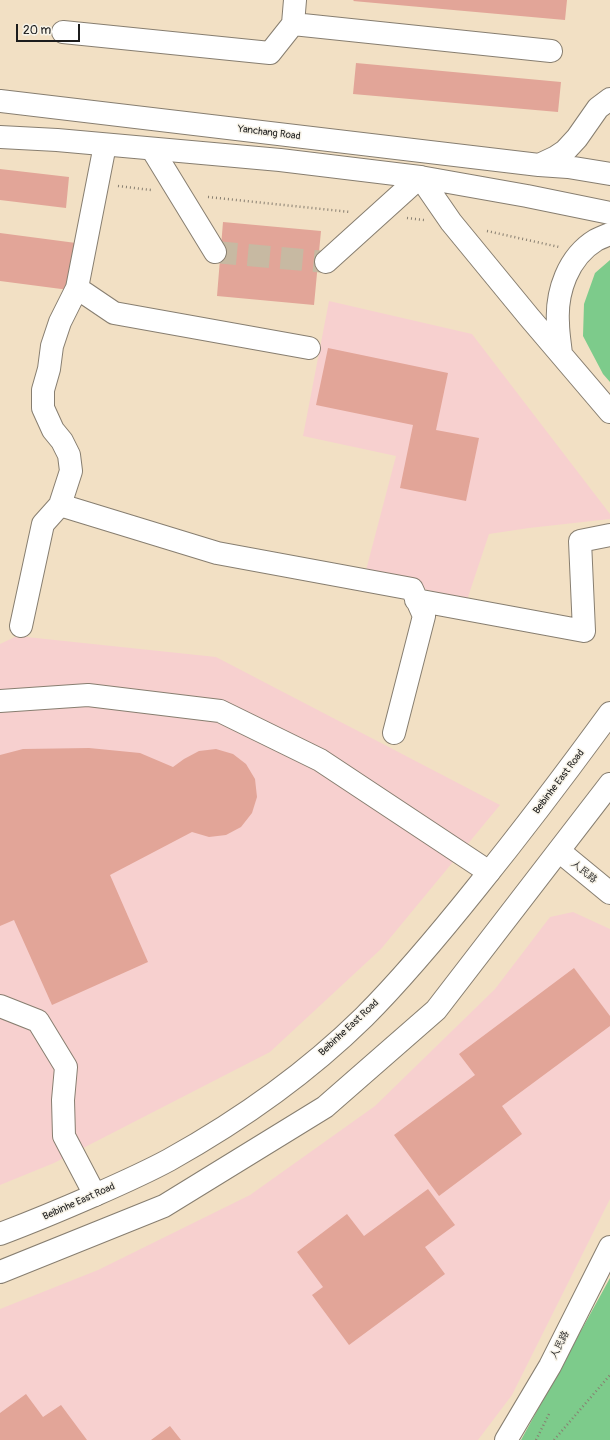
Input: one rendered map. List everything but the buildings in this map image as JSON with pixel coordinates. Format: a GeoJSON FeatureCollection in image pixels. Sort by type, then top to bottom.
{"type":"FeatureCollection","features":[{"type":"Feature","properties":{"kind":"main road"},"geometry":{"type":"LineString","coordinates":[[63,32],[270,53],[293,24],[295,0]]}},
{"type":"Feature","properties":{"kind":"main road"},"geometry":{"type":"LineString","coordinates":[[293,24],[551,51]]}},
{"type":"Feature","properties":{"kind":"main road"},"geometry":{"type":"LineString","coordinates":[[539,165],[565,151],[598,108],[610,98]]}},
{"type":"Feature","properties":{"kind":"main road","name":"Yanchang Road"},"geometry":{"type":"LineString","coordinates":[[0,101],[539,165],[568,167],[610,174]]}},
{"type":"Feature","properties":{"kind":"main road"},"geometry":{"type":"LineString","coordinates":[[0,137],[57,140],[152,150],[280,160],[420,178],[527,196],[610,213]]}},
{"type":"Feature","properties":{"kind":"main road"},"geometry":{"type":"LineString","coordinates":[[21,626],[43,524],[60,505],[71,471],[69,455],[62,441],[53,430],[43,408],[43,390],[49,369],[52,346],[60,322],[77,288],[105,145]]}},
{"type":"Feature","properties":{"kind":"main road"},"geometry":{"type":"LineString","coordinates":[[152,150],[215,252]]}},
{"type":"Feature","properties":{"kind":"main road"},"geometry":{"type":"LineString","coordinates":[[326,262],[420,178]]}},
{"type":"Feature","properties":{"kind":"main road"},"geometry":{"type":"LineString","coordinates":[[420,178],[451,222],[528,317],[610,412]]}},
{"type":"Feature","properties":{"kind":"main road"},"geometry":{"type":"LineString","coordinates":[[561,354],[558,323],[559,303],[562,286],[569,268],[582,252],[596,240],[610,234]]}},
{"type":"Feature","properties":{"kind":"main road"},"geometry":{"type":"LineString","coordinates":[[77,288],[114,314],[309,348]]}},
{"type":"Feature","properties":{"kind":"main road"},"geometry":{"type":"LineString","coordinates":[[60,505],[217,553],[412,589],[424,616],[394,733]]}},
{"type":"Feature","properties":{"kind":"main road"},"geometry":{"type":"LineString","coordinates":[[416,600],[584,632],[580,541],[610,535]]}},
{"type":"Feature","properties":{"kind":"main road"},"geometry":{"type":"LineString","coordinates":[[0,701],[88,695],[220,711],[320,760],[489,872]]}},
{"type":"Feature","properties":{"kind":"main road","name":"Beibinhe East Road"},"geometry":{"type":"LineString","coordinates":[[0,1234],[38,1220],[132,1179],[169,1161],[218,1132],[286,1084],[364,1016],[441,932],[551,794],[610,713]]}},
{"type":"Feature","properties":{"kind":"main road"},"geometry":{"type":"LineString","coordinates":[[0,1272],[164,1206],[325,1107],[436,1010],[610,784]]}},
{"type":"Feature","properties":{"kind":"main road","name":"人民路"},"geometry":{"type":"LineString","coordinates":[[559,851],[610,893]]}},
{"type":"Feature","properties":{"kind":"main road"},"geometry":{"type":"LineString","coordinates":[[0,1006],[38,1021],[66,1067],[63,1100],[64,1136],[95,1195]]}},
{"type":"Feature","properties":{"kind":"main road","name":"人民路"},"geometry":{"type":"LineString","coordinates":[[506,1440],[550,1366],[610,1247]]}},
{"type":"Feature","properties":{"kind":"path"},"geometry":{"type":"LineString","coordinates":[[98,183],[180,194],[451,222],[582,252]]}},
{"type":"Feature","properties":{"kind":"path"},"geometry":{"type":"LineString","coordinates":[[554,1440],[610,1375]]}},
{"type":"Feature","properties":{"kind":"shaded area"},"geometry":{"type":"Polygon","coordinates":[[[329,301],[472,334],[610,514],[610,519],[489,534],[467,600],[365,574],[396,456],[303,436],[329,301]]]}},
{"type":"Feature","properties":{"kind":"shaded area"},"geometry":{"type":"Polygon","coordinates":[[[17,636],[216,657],[500,805],[381,949],[270,1052],[54,1163],[0,1185],[0,644],[17,636]]]}},
{"type":"Feature","properties":{"kind":"shaded area"},"geometry":{"type":"Polygon","coordinates":[[[573,912],[610,929],[610,1199],[512,1395],[478,1440],[0,1440],[0,1309],[98,1270],[250,1195],[375,1106],[495,989],[550,917],[573,912]]]}},
{"type":"Feature","properties":{"kind":"green space"},"geometry":{"type":"Polygon","coordinates":[[[610,260],[610,382],[603,374],[583,336],[584,304],[595,273],[610,260]]]}},
{"type":"Feature","properties":{"kind":"green space"},"geometry":{"type":"Polygon","coordinates":[[[610,1278],[610,1440],[521,1440],[610,1278]]]}},
{"type":"Feature","properties":{"kind":"tunnel"},"geometry":{"type":"LineString","coordinates":[[215,252],[326,262]]}}]}
